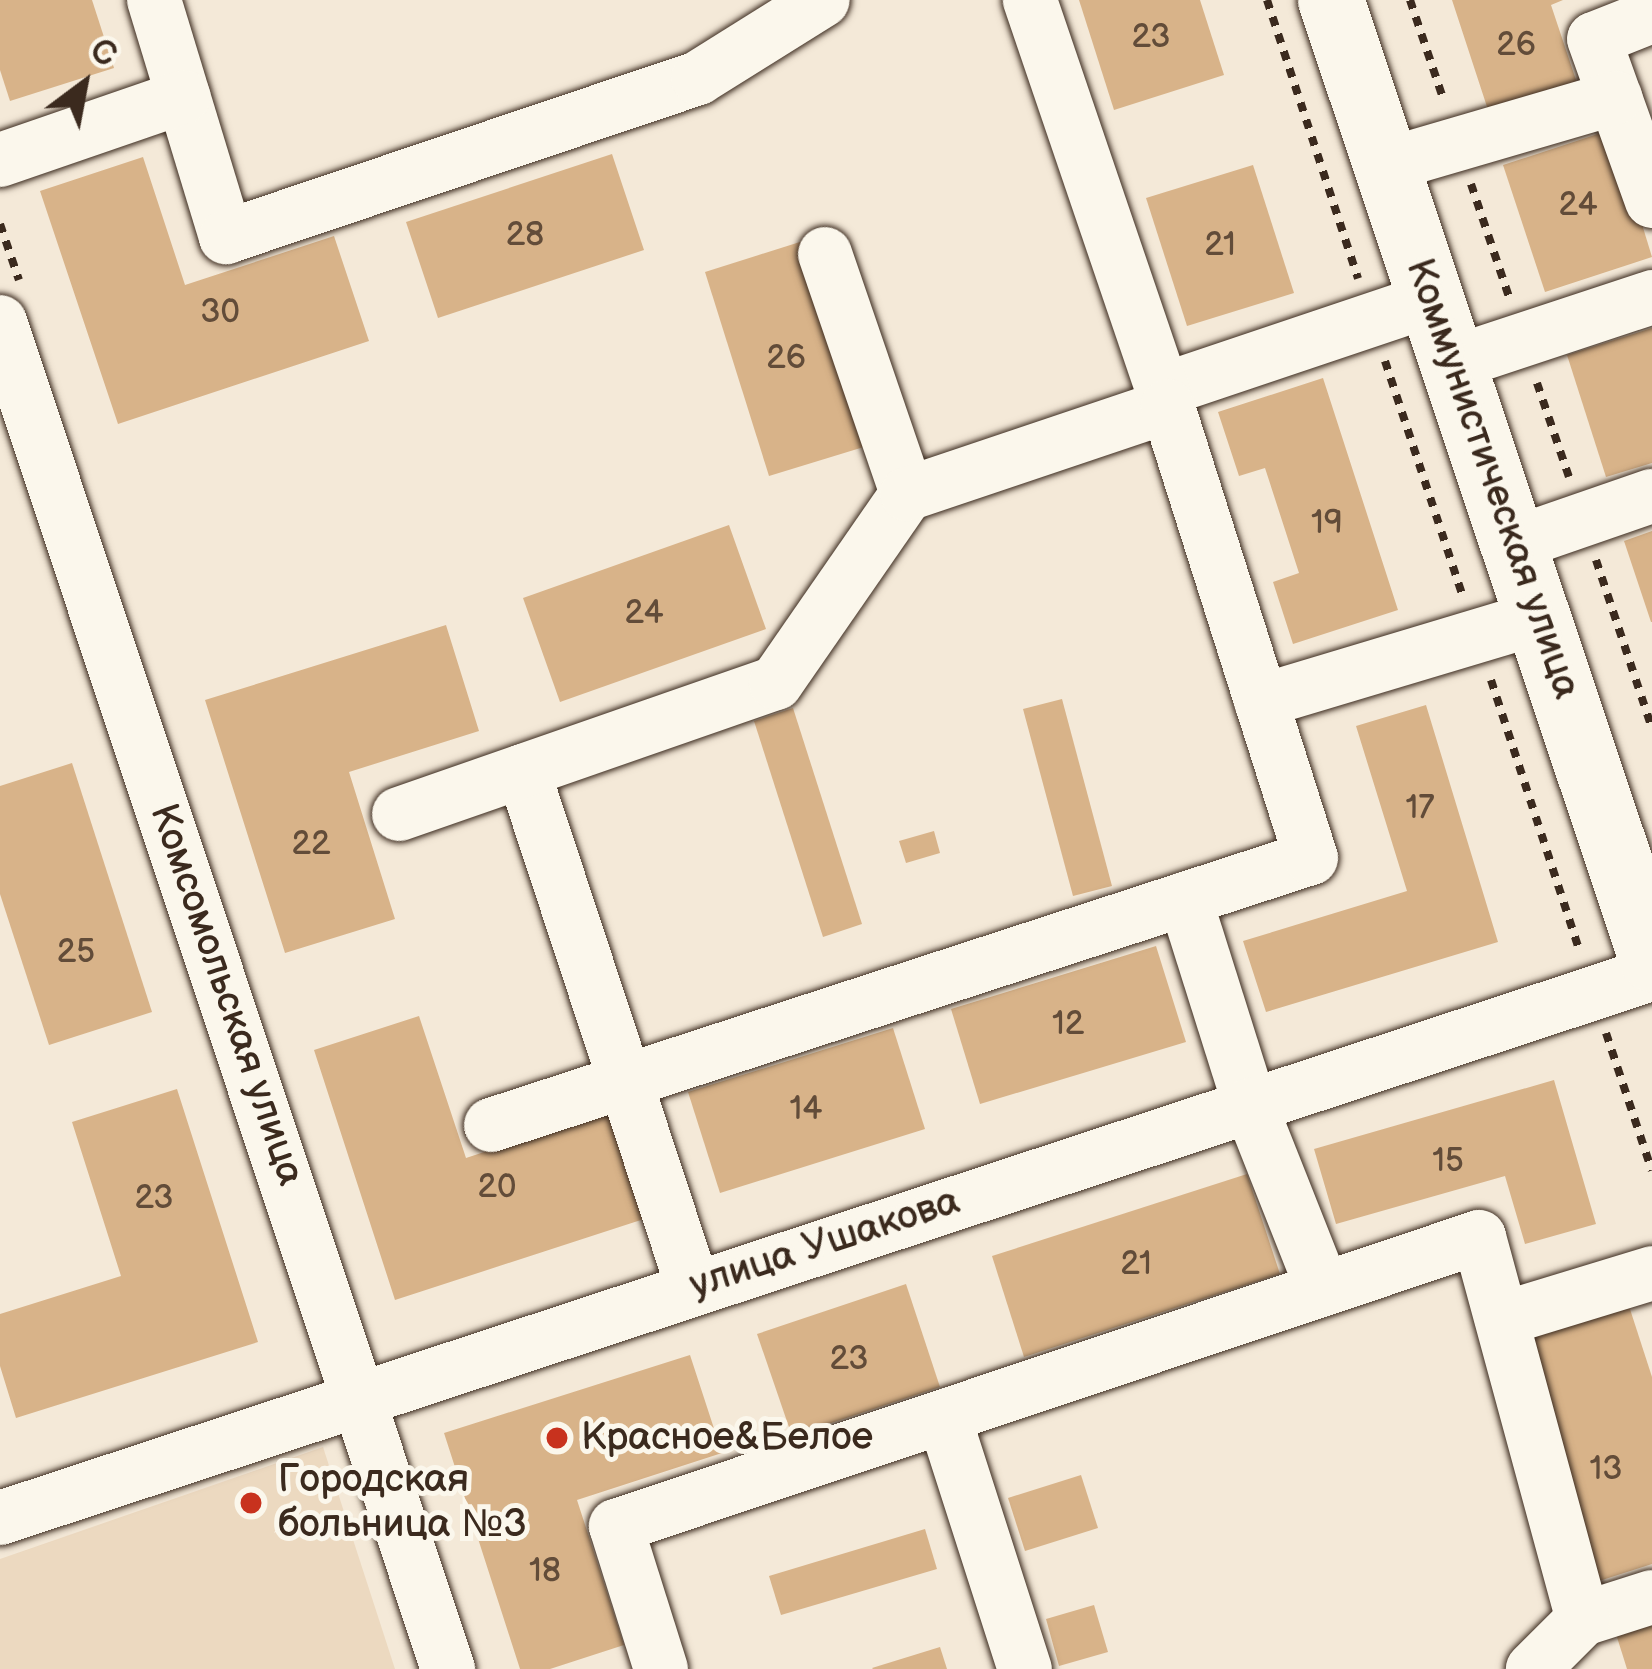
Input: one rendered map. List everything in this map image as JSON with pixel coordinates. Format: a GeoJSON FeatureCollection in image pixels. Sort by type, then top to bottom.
{"type":"FeatureCollection","features":[{"type":"Feature","properties":{"kind":"main road","name":"Коммунистическая улица"},"geometry":{"type":"LineString","coordinates":[[1331,0],[1386,165],[1402,310],[1453,364],[1652,959]]}},
{"type":"Feature","properties":{"kind":"street"},"geometry":{"type":"LineString","coordinates":[[154,0],[226,237],[698,78],[823,0]]}},
{"type":"Feature","properties":{"kind":"street"},"geometry":{"type":"LineString","coordinates":[[491,1125],[1311,858],[1166,398],[1030,0]]}},
{"type":"Feature","properties":{"kind":"street"},"geometry":{"type":"LineString","coordinates":[[1652,16],[1594,39],[1652,201]]}},
{"type":"Feature","properties":{"kind":"street"},"geometry":{"type":"LineString","coordinates":[[0,160],[183,97]]}},
{"type":"Feature","properties":{"kind":"street"},"geometry":{"type":"LineString","coordinates":[[1386,165],[1615,98]]}},
{"type":"Feature","properties":{"kind":"street"},"geometry":{"type":"LineString","coordinates":[[825,254],[907,494]]}},
{"type":"Feature","properties":{"kind":"street"},"geometry":{"type":"LineString","coordinates":[[1453,364],[1652,298]]}},
{"type":"Feature","properties":{"kind":"street"},"geometry":{"type":"LineString","coordinates":[[399,814],[776,683],[907,494],[1402,310]]}},
{"type":"Feature","properties":{"kind":"street","name":"Комсомольская улица"},"geometry":{"type":"LineString","coordinates":[[0,322],[361,1396],[447,1668]]}},
{"type":"Feature","properties":{"kind":"street"},"geometry":{"type":"LineString","coordinates":[[1513,544],[1652,496]]}},
{"type":"Feature","properties":{"kind":"street"},"geometry":{"type":"LineString","coordinates":[[1262,701],[1538,618]]}},
{"type":"Feature","properties":{"kind":"street"},"geometry":{"type":"LineString","coordinates":[[524,771],[693,1287]]}},
{"type":"Feature","properties":{"kind":"street"},"geometry":{"type":"LineString","coordinates":[[1185,899],[1250,1105],[1323,1289]]}},
{"type":"Feature","properties":{"kind":"street","name":"улица Ушакова"},"geometry":{"type":"LineString","coordinates":[[1,1514],[1652,974]]}},
{"type":"Feature","properties":{"kind":"street"},"geometry":{"type":"LineString","coordinates":[[662,1669],[616,1526],[1479,1237],[1583,1619]]}},
{"type":"Feature","properties":{"kind":"street"},"geometry":{"type":"LineString","coordinates":[[1502,1319],[1652,1273]]}},
{"type":"Feature","properties":{"kind":"street"},"geometry":{"type":"LineString","coordinates":[[951,1414],[951,1439],[1025,1669]]}},
{"type":"Feature","properties":{"kind":"street"},"geometry":{"type":"LineString","coordinates":[[1533,1669],[1583,1619],[1652,1597]]}},
{"type":"Feature","properties":{"kind":"path"},"geometry":{"type":"LineString","coordinates":[[1267,0],[1402,310],[1476,637],[1652,1171]]}},
{"type":"Feature","properties":{"kind":"shaded area","name":"Городская больница №3"},"geometry":{"type":"Polygon","coordinates":[[[323,1447],[395,1669],[0,1669],[0,1559],[323,1447]]]}},
{"type":"Feature","properties":{"kind":"building"},"geometry":{"type":"Polygon","coordinates":[[[0,0],[92,0],[114,68],[10,101],[0,70],[0,0]]]}},
{"type":"Feature","properties":{"kind":"building"},"geometry":{"type":"Polygon","coordinates":[[[1079,0],[1200,0],[1224,75],[1114,110],[1079,0]]]}},
{"type":"Feature","properties":{"kind":"building"},"geometry":{"type":"Polygon","coordinates":[[[1452,0],[1563,0],[1551,5],[1578,86],[1490,116],[1452,0]]]}},
{"type":"Feature","properties":{"kind":"building"},"geometry":{"type":"Polygon","coordinates":[[[1613,129],[1652,257],[1545,292],[1503,165],[1613,129]]]}},
{"type":"Feature","properties":{"kind":"building"},"geometry":{"type":"Polygon","coordinates":[[[612,154],[644,250],[438,318],[406,222],[612,154]]]}},
{"type":"Feature","properties":{"kind":"building"},"geometry":{"type":"Polygon","coordinates":[[[143,157],[185,285],[334,236],[369,341],[118,424],[40,191],[143,157]]]}},
{"type":"Feature","properties":{"kind":"building"},"geometry":{"type":"Polygon","coordinates":[[[1253,165],[1294,293],[1187,326],[1146,198],[1253,165]]]}},
{"type":"Feature","properties":{"kind":"building"},"geometry":{"type":"Polygon","coordinates":[[[803,241],[867,446],[769,476],[705,272],[803,241]]]}},
{"type":"Feature","properties":{"kind":"building"},"geometry":{"type":"Polygon","coordinates":[[[1652,328],[1652,463],[1606,477],[1567,355],[1652,328]]]}},
{"type":"Feature","properties":{"kind":"building"},"geometry":{"type":"Polygon","coordinates":[[[1323,378],[1398,610],[1293,644],[1273,582],[1299,573],[1265,468],[1239,476],[1218,412],[1323,378]]]}},
{"type":"Feature","properties":{"kind":"building"},"geometry":{"type":"Polygon","coordinates":[[[729,525],[766,629],[560,702],[523,598],[729,525]]]}},
{"type":"Feature","properties":{"kind":"building"},"geometry":{"type":"Polygon","coordinates":[[[1652,531],[1652,622],[1651,622],[1624,541],[1652,531]]]}},
{"type":"Feature","properties":{"kind":"building"},"geometry":{"type":"Polygon","coordinates":[[[446,625],[479,731],[349,772],[395,919],[285,953],[205,700],[446,625]]]}},
{"type":"Feature","properties":{"kind":"building"},"geometry":{"type":"Polygon","coordinates":[[[1062,699],[1112,886],[1073,896],[1023,709],[1062,699]]]}},
{"type":"Feature","properties":{"kind":"building"},"geometry":{"type":"Polygon","coordinates":[[[1426,705],[1498,942],[1266,1012],[1243,941],[1407,891],[1356,726],[1426,705]]]}},
{"type":"Feature","properties":{"kind":"building"},"geometry":{"type":"Polygon","coordinates":[[[793,708],[862,924],[823,937],[754,721],[793,708]]]}},
{"type":"Feature","properties":{"kind":"building"},"geometry":{"type":"Polygon","coordinates":[[[72,763],[152,1012],[49,1045],[0,894],[0,786],[72,763]]]}},
{"type":"Feature","properties":{"kind":"building"},"geometry":{"type":"Polygon","coordinates":[[[934,831],[940,853],[906,863],[899,841],[934,831]]]}},
{"type":"Feature","properties":{"kind":"building"},"geometry":{"type":"Polygon","coordinates":[[[1156,946],[1186,1042],[980,1104],[951,1009],[1156,946]]]}},
{"type":"Feature","properties":{"kind":"building"},"geometry":{"type":"Polygon","coordinates":[[[419,1016],[466,1158],[609,1111],[644,1219],[395,1300],[314,1050],[419,1016]]]}},
{"type":"Feature","properties":{"kind":"building"},"geometry":{"type":"Polygon","coordinates":[[[893,1028],[925,1129],[720,1193],[688,1092],[893,1028]]]}},
{"type":"Feature","properties":{"kind":"building"},"geometry":{"type":"Polygon","coordinates":[[[1554,1080],[1596,1224],[1525,1244],[1505,1176],[1336,1224],[1314,1149],[1554,1080]]]}},
{"type":"Feature","properties":{"kind":"building"},"geometry":{"type":"Polygon","coordinates":[[[177,1089],[258,1342],[16,1418],[0,1366],[0,1314],[121,1276],[72,1122],[177,1089]]]}},
{"type":"Feature","properties":{"kind":"building"},"geometry":{"type":"Polygon","coordinates":[[[1247,1174],[1280,1274],[1024,1357],[992,1256],[1247,1174]]]}},
{"type":"Feature","properties":{"kind":"building"},"geometry":{"type":"Polygon","coordinates":[[[906,1284],[940,1387],[792,1436],[757,1334],[906,1284]]]}},
{"type":"Feature","properties":{"kind":"building"},"geometry":{"type":"Polygon","coordinates":[[[1629,1306],[1652,1377],[1652,1564],[1596,1582],[1519,1342],[1629,1306]]]}},
{"type":"Feature","properties":{"kind":"building"},"geometry":{"type":"Polygon","coordinates":[[[690,1355],[722,1453],[577,1500],[624,1645],[550,1669],[520,1669],[444,1433],[690,1355]]]}},
{"type":"Feature","properties":{"kind":"building"},"geometry":{"type":"Polygon","coordinates":[[[1081,1475],[1098,1528],[1025,1551],[1008,1498],[1081,1475]]]}},
{"type":"Feature","properties":{"kind":"building"},"geometry":{"type":"Polygon","coordinates":[[[925,1529],[937,1569],[781,1615],[769,1576],[925,1529]]]}},
{"type":"Feature","properties":{"kind":"building"},"geometry":{"type":"Polygon","coordinates":[[[1094,1605],[1108,1652],[1059,1666],[1046,1619],[1094,1605]]]}},
{"type":"Feature","properties":{"kind":"building"},"geometry":{"type":"Polygon","coordinates":[[[1652,1624],[1652,1669],[1627,1669],[1616,1634],[1652,1624]]]}},
{"type":"Feature","properties":{"kind":"building"},"geometry":{"type":"Polygon","coordinates":[[[940,1647],[947,1669],[872,1668],[940,1647]]]}},
{"type":"Feature","properties":{"kind":"place","name":"Красное&Белое"},"geometry":{"type":"Point","coordinates":[557,1438]}},
{"type":"Feature","properties":{"kind":"place","name":"Городская больница №3"},"geometry":{"type":"Point","coordinates":[251,1503]}}]}
